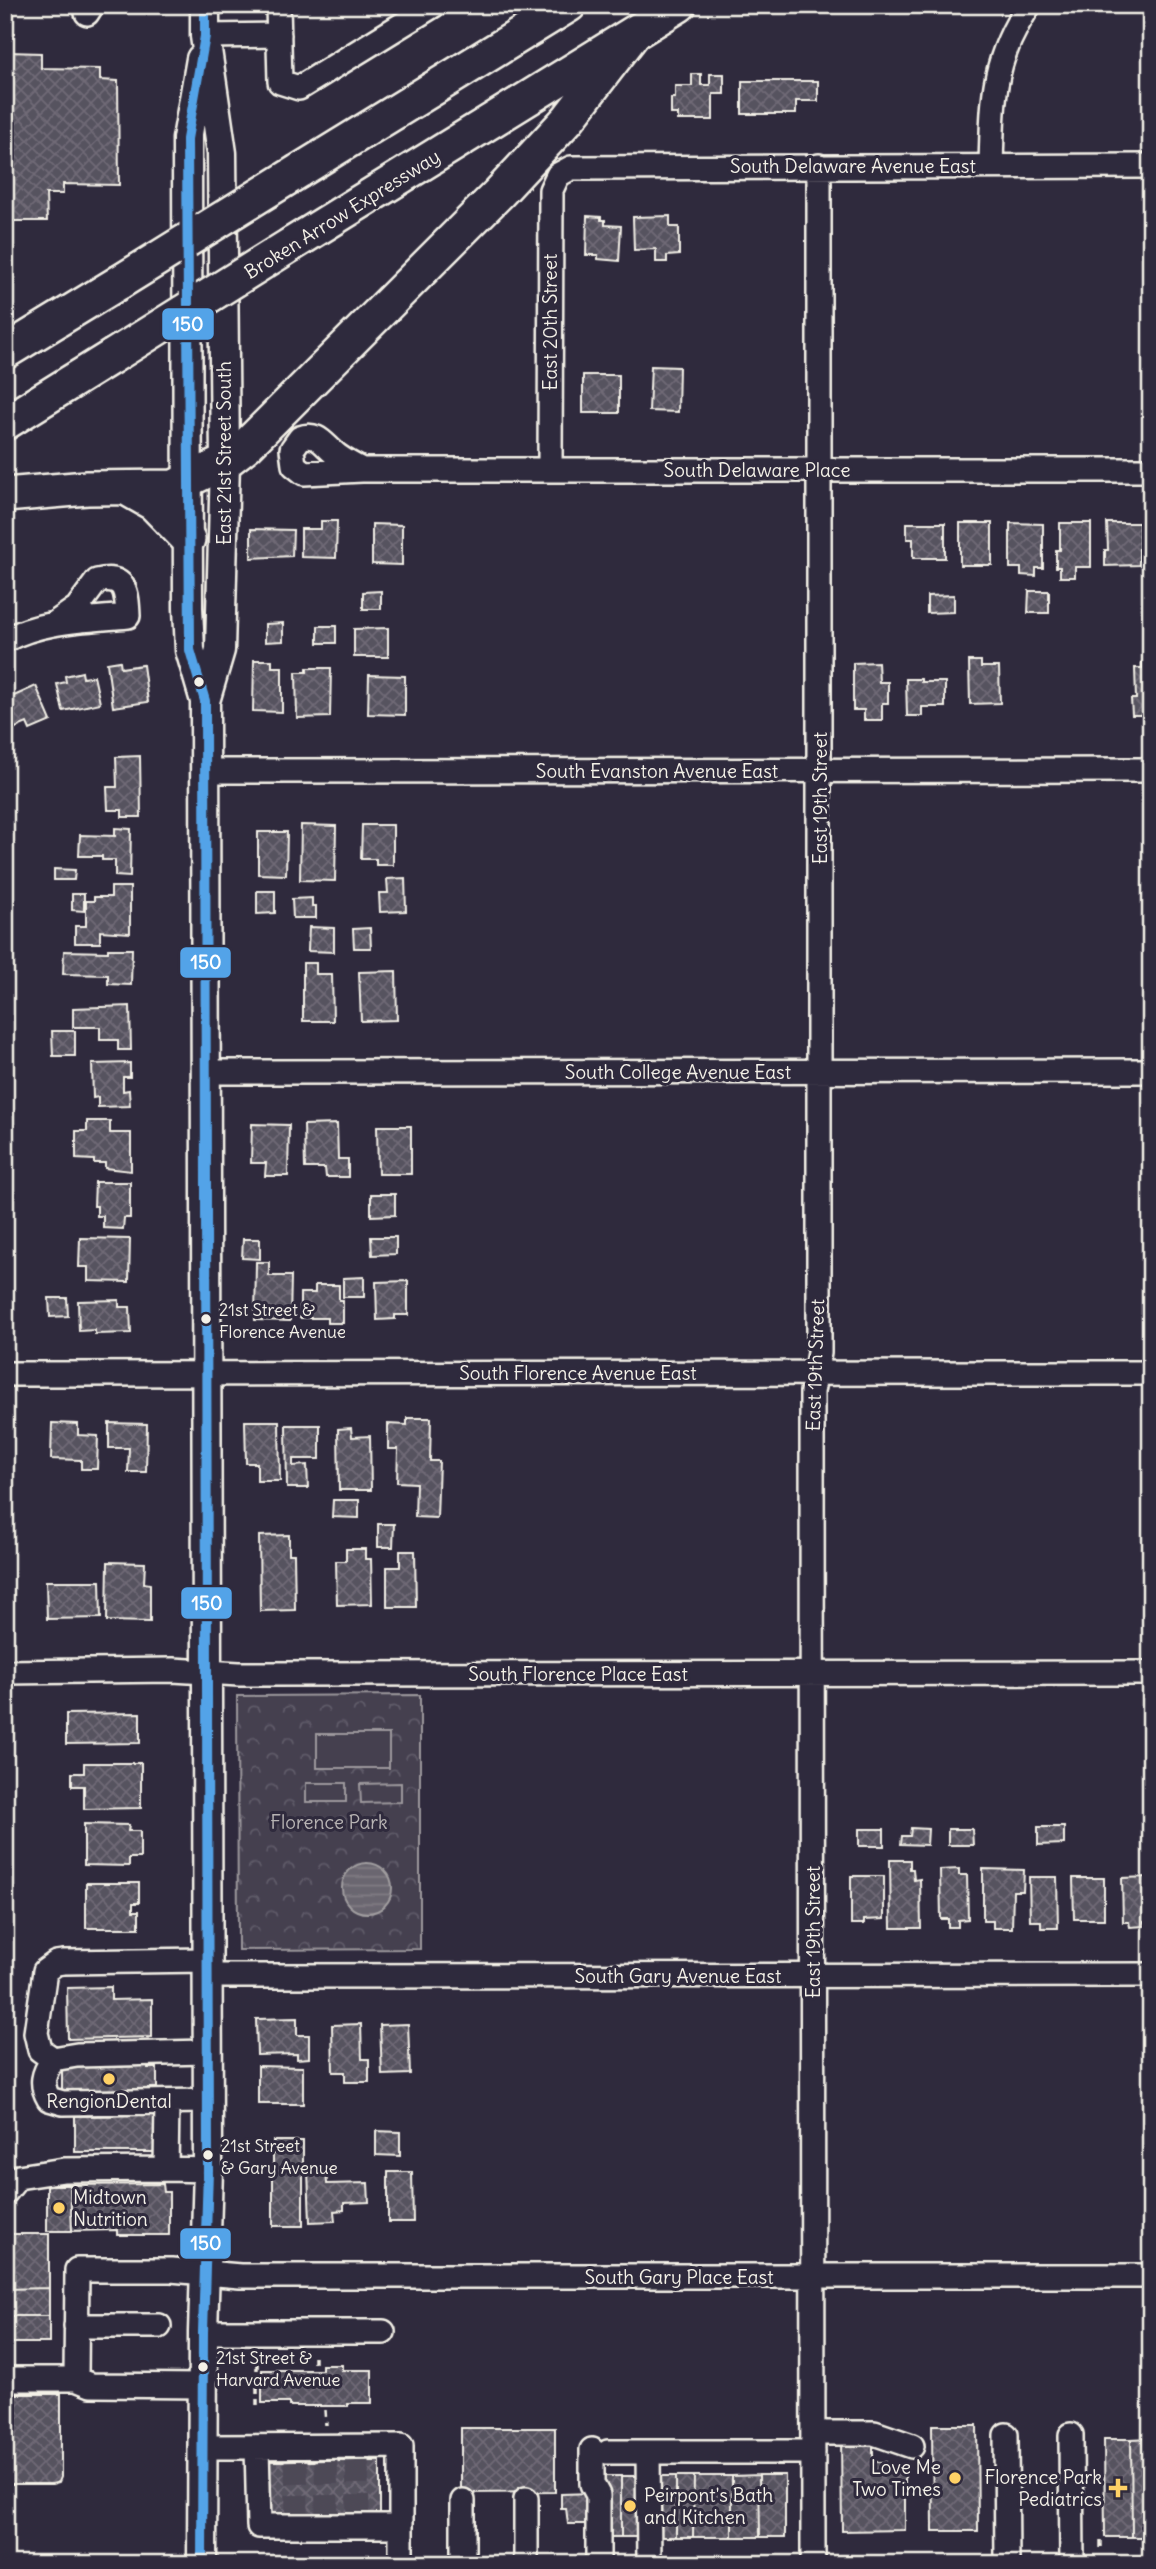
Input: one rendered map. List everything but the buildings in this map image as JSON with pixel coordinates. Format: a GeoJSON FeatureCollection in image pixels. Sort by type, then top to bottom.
{"type":"FeatureCollection","features":[{"type":"Feature","properties":{"kind":"highway"},"geometry":{"type":"LineString","coordinates":[[5,352],[569,5]]}},
{"type":"Feature","properties":{"kind":"highway","name":"Broken Arrow Expressway"},"geometry":{"type":"LineString","coordinates":[[5,423],[679,5]]}},
{"type":"Feature","properties":{"kind":"highway"},"geometry":{"type":"LineString","coordinates":[[5,495],[87,488],[174,486],[225,462],[247,445],[499,193],[568,119],[634,33]]}},
{"type":"Feature","properties":{"kind":"highway"},"geometry":{"type":"LineString","coordinates":[[126,488],[154,503],[188,539]]}},
{"type":"Feature","properties":{"kind":"main road","name":"East 21st Street South"},"geometry":{"type":"LineString","coordinates":[[202,2564],[203,2332],[208,2170],[205,701],[220,650],[225,462],[222,153],[205,36],[205,5]]}},
{"type":"Feature","properties":{"kind":"main road","name":"East 21st Street South"},"geometry":{"type":"LineString","coordinates":[[205,36],[187,139],[190,650],[205,701]]}},
{"type":"Feature","properties":{"kind":"street"},"geometry":{"type":"LineString","coordinates":[[278,5],[280,82],[299,88],[434,5]]}},
{"type":"Feature","properties":{"kind":"street"},"geometry":{"type":"LineString","coordinates":[[991,166],[992,106],[996,78],[1003,53],[1016,25],[1030,5]]}},
{"type":"Feature","properties":{"kind":"street"},"geometry":{"type":"LineString","coordinates":[[205,36],[279,35]]}},
{"type":"Feature","properties":{"kind":"street","name":"East 19th Street"},"geometry":{"type":"LineString","coordinates":[[813,2564],[812,1392],[819,1353],[819,166]]}},
{"type":"Feature","properties":{"kind":"street","name":"South Delaware Avenue East"},"geometry":{"type":"LineString","coordinates":[[558,175],[570,168],[586,167],[1151,166]]}},
{"type":"Feature","properties":{"kind":"street","name":"East 20th Street"},"geometry":{"type":"LineString","coordinates":[[550,470],[551,190],[558,175]]}},
{"type":"Feature","properties":{"kind":"street","name":"South Delaware Place"},"geometry":{"type":"LineString","coordinates":[[362,470],[1151,470]]}},
{"type":"Feature","properties":{"kind":"street"},"geometry":{"type":"LineString","coordinates":[[5,640],[54,624]]}},
{"type":"Feature","properties":{"kind":"street","name":"South Evanston Avenue East"},"geometry":{"type":"LineString","coordinates":[[205,771],[1151,770]]}},
{"type":"Feature","properties":{"kind":"street","name":"South College Avenue East"},"geometry":{"type":"LineString","coordinates":[[205,1072],[1151,1071]]}},
{"type":"Feature","properties":{"kind":"street","name":"South Florence Avenue East"},"geometry":{"type":"LineString","coordinates":[[5,1374],[1151,1373]]}},
{"type":"Feature","properties":{"kind":"street","name":"South Florence Place East"},"geometry":{"type":"LineString","coordinates":[[5,1672],[1151,1672]]}},
{"type":"Feature","properties":{"kind":"street","name":"South Gary Avenue East"},"geometry":{"type":"LineString","coordinates":[[53,2059],[40,2050],[36,2033],[46,1970],[63,1962],[206,1968],[814,1976],[1151,1975]]}},
{"type":"Feature","properties":{"kind":"street"},"geometry":{"type":"LineString","coordinates":[[206,2052],[77,2055],[53,2059],[43,2077],[43,2089],[50,2099],[63,2103],[208,2101]]}},
{"type":"Feature","properties":{"kind":"street"},"geometry":{"type":"LineString","coordinates":[[166,2169],[167,2102]]}},
{"type":"Feature","properties":{"kind":"street"},"geometry":{"type":"LineString","coordinates":[[5,2193],[18,2177],[64,2170],[208,2170]]}},
{"type":"Feature","properties":{"kind":"street","name":"South Gary Place East"},"geometry":{"type":"LineString","coordinates":[[76,2326],[77,2270],[171,2270],[240,2276],[1151,2276]]}},
{"type":"Feature","properties":{"kind":"street"},"geometry":{"type":"LineString","coordinates":[[76,2379],[76,2326],[159,2326]]}},
{"type":"Feature","properties":{"kind":"street"},"geometry":{"type":"LineString","coordinates":[[203,2332],[383,2332]]}},
{"type":"Feature","properties":{"kind":"street"},"geometry":{"type":"LineString","coordinates":[[5,2379],[76,2379],[91,2385],[203,2386]]}},
{"type":"Feature","properties":{"kind":"street"},"geometry":{"type":"LineString","coordinates":[[598,2564],[598,2495],[593,2484],[601,2451],[648,2452],[813,2442],[874,2433],[912,2446]]}},
{"type":"Feature","properties":{"kind":"street"},"geometry":{"type":"LineString","coordinates":[[1006,2435],[1007,2564]]}},
{"type":"Feature","properties":{"kind":"street"},"geometry":{"type":"LineString","coordinates":[[1071,2435],[1072,2564]]}},
{"type":"Feature","properties":{"kind":"street"},"geometry":{"type":"LineString","coordinates":[[204,2447],[257,2447],[296,2454],[356,2454],[401,2446],[401,2564]]}},
{"type":"Feature","properties":{"kind":"street"},"geometry":{"type":"LineString","coordinates":[[257,2447],[259,2526],[297,2520],[358,2520],[401,2526]]}},
{"type":"Feature","properties":{"kind":"street"},"geometry":{"type":"LineString","coordinates":[[648,2452],[649,2564]]}},
{"type":"Feature","properties":{"kind":"street"},"geometry":{"type":"LineString","coordinates":[[526,2499],[526,2564]]}},
{"type":"Feature","properties":{"kind":"street"},"geometry":{"type":"LineString","coordinates":[[463,2501],[464,2564]]}},
{"type":"Feature","properties":{"kind":"path"},"geometry":{"type":"LineString","coordinates":[[257,2363],[257,2411]]}},
{"type":"Feature","properties":{"kind":"path"},"geometry":{"type":"LineString","coordinates":[[1101,2541],[1101,2549]]}},
{"type":"Feature","properties":{"kind":"green space","name":"Florence Park"},"geometry":{"type":"Polygon","coordinates":[[[420,1695],[420,1949],[238,1950],[237,1696],[420,1695]]]}},
{"type":"Feature","properties":{"kind":"green space"},"geometry":{"type":"Polygon","coordinates":[[[317,1734],[389,1734],[389,1768],[317,1768],[317,1734]]]}},
{"type":"Feature","properties":{"kind":"green space"},"geometry":{"type":"Polygon","coordinates":[[[306,1783],[346,1783],[346,1802],[306,1802],[306,1783]]]}},
{"type":"Feature","properties":{"kind":"green space"},"geometry":{"type":"Polygon","coordinates":[[[401,1783],[401,1802],[361,1803],[360,1784],[401,1783]]]}},
{"type":"Feature","properties":{"kind":"shaded area"},"geometry":{"type":"Polygon","coordinates":[[[367,1863],[385,1870],[392,1888],[385,1906],[367,1913],[349,1906],[342,1888],[349,1870],[367,1863]]]}},
{"type":"Feature","properties":{"kind":"tunnel"},"geometry":{"type":"LineString","coordinates":[[296,2461],[297,2514]]}},
{"type":"Feature","properties":{"kind":"tunnel"},"geometry":{"type":"LineString","coordinates":[[326,2461],[327,2514]]}},
{"type":"Feature","properties":{"kind":"tunnel"},"geometry":{"type":"LineString","coordinates":[[357,2461],[358,2514]]}},
{"type":"Feature","properties":{"kind":"transit line","name":"150"},"geometry":{"type":"LineString","coordinates":[[202,2564],[203,2332],[208,2170],[205,701],[190,650],[187,139],[205,36],[205,5]]}},
{"type":"Feature","properties":{"kind":"place","name":"21st Street & Florence Avenue"},"geometry":{"type":"Point","coordinates":[206,1319]}},
{"type":"Feature","properties":{"kind":"place","name":"RengionDental"},"geometry":{"type":"Point","coordinates":[109,2079]}},
{"type":"Feature","properties":{"kind":"place","name":"21st Street & Gary Avenue"},"geometry":{"type":"Point","coordinates":[208,2155]}},
{"type":"Feature","properties":{"kind":"place","name":"Midtown Nutrition"},"geometry":{"type":"Point","coordinates":[59,2208]}},
{"type":"Feature","properties":{"kind":"place","name":"21st Street & Harvard Avenue"},"geometry":{"type":"Point","coordinates":[203,2367]}},
{"type":"Feature","properties":{"kind":"place","name":"Love Me Two Times"},"geometry":{"type":"Point","coordinates":[955,2478]}},
{"type":"Feature","properties":{"kind":"place","name":"Florence Park Pediatrics"},"geometry":{"type":"Point","coordinates":[1118,2488]}},
{"type":"Feature","properties":{"kind":"place","name":"Peirpont's Bath and Kitchen"},"geometry":{"type":"Point","coordinates":[630,2506]}}]}
